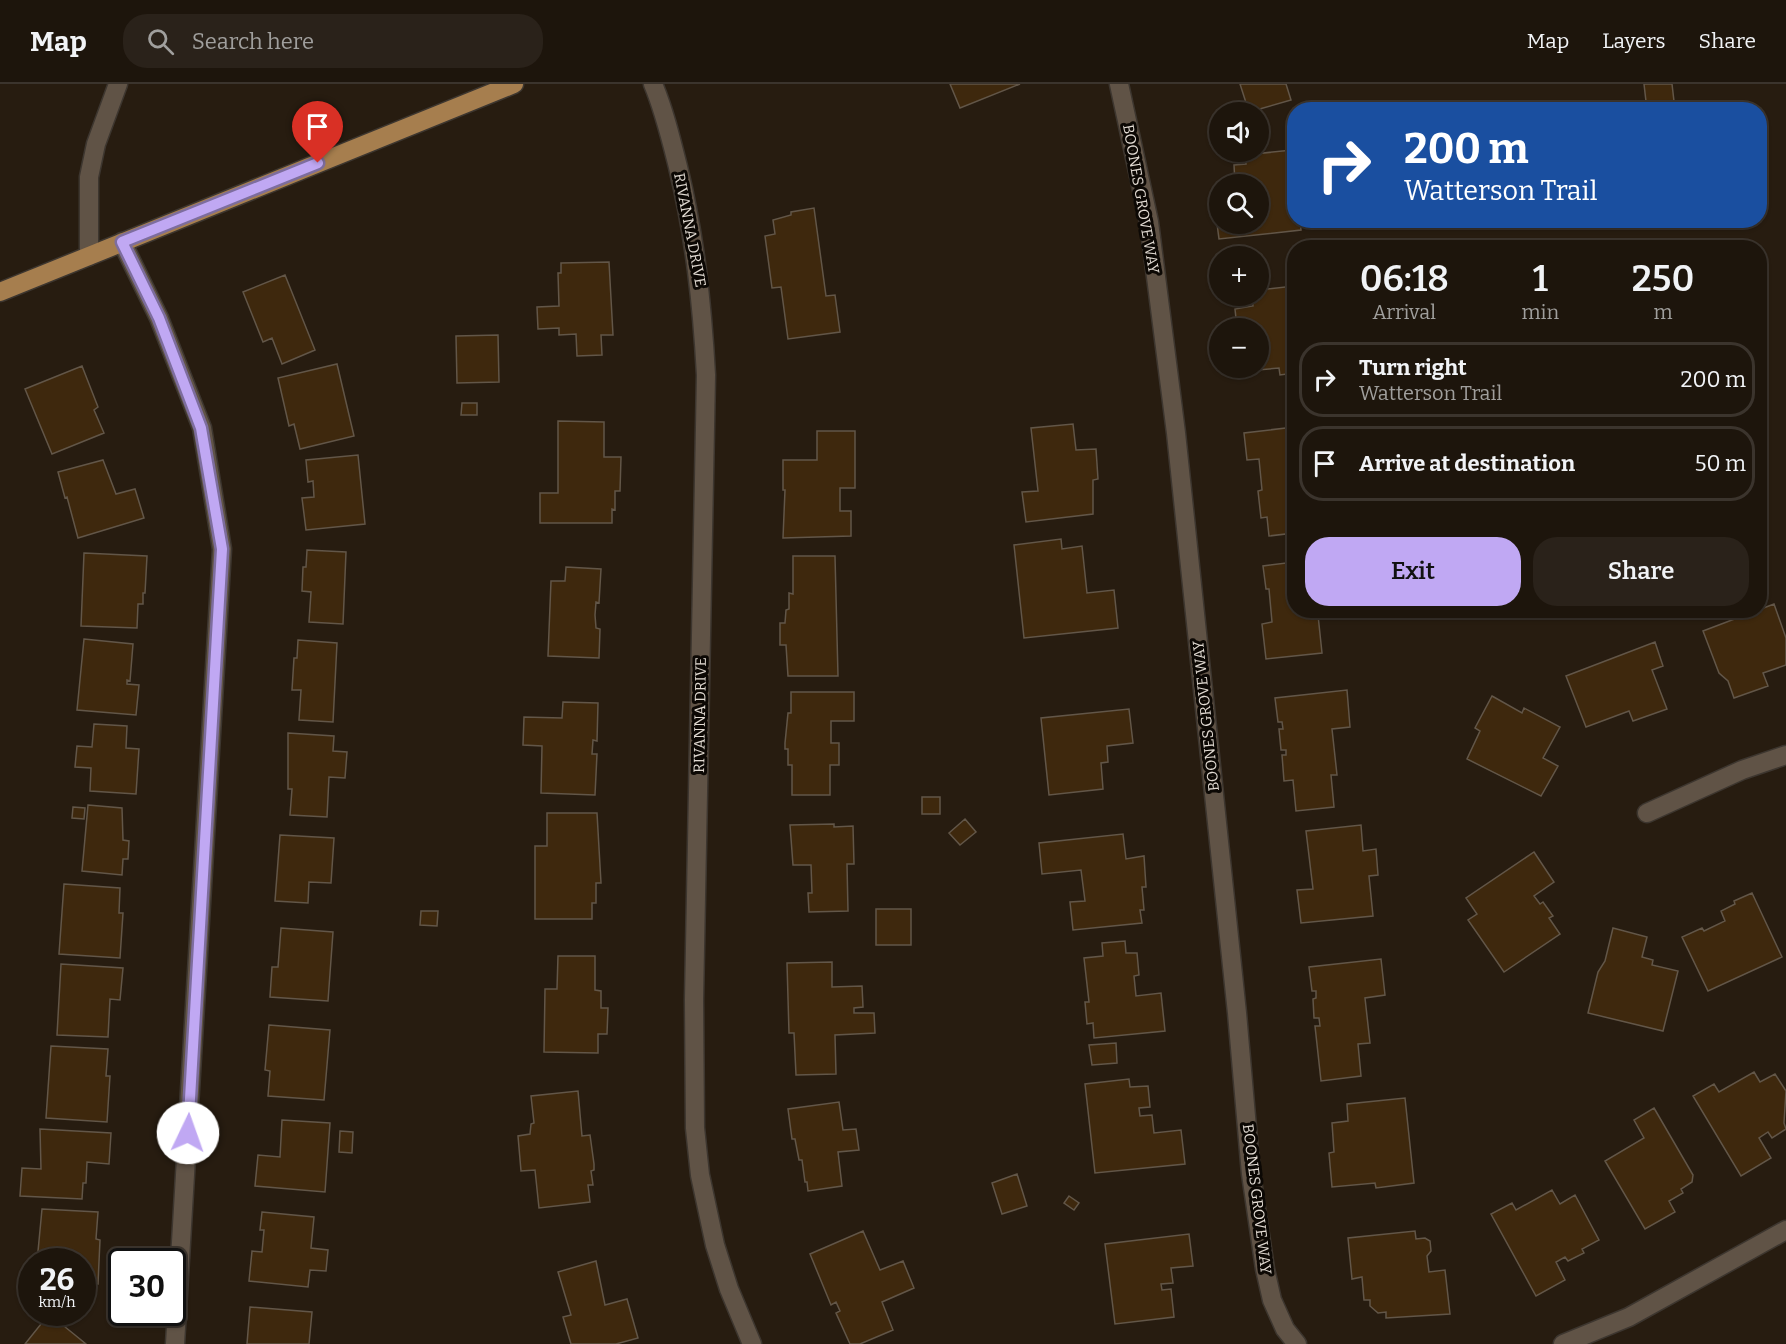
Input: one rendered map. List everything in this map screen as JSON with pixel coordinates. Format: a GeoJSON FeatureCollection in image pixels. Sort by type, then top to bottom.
{"type":"FeatureCollection","features":[{"type":"Feature","properties":{"kind":"main road"},"geometry":{"type":"LineString","coordinates":[[0,292],[514,84]]}},
{"type":"Feature","properties":{"kind":"street"},"geometry":{"type":"LineString","coordinates":[[89,256],[89,177],[96,144],[118,84]]}},
{"type":"Feature","properties":{"kind":"street","name":"RIVANNA DRIVE"},"geometry":{"type":"LineString","coordinates":[[652,84],[670,135],[692,225],[702,298],[706,375],[694,1000],[695,1128],[700,1175],[715,1245],[729,1289],[752,1344]]}},
{"type":"Feature","properties":{"kind":"street","name":"BOONES GROVE WAY"},"geometry":{"type":"LineString","coordinates":[[1119,84],[1149,222],[1176,433],[1237,1013],[1251,1174],[1264,1269],[1272,1300],[1285,1329],[1297,1344]]}},
{"type":"Feature","properties":{"kind":"street"},"geometry":{"type":"LineString","coordinates":[[122,242],[159,318],[201,428],[222,549],[175,1344]]}},
{"type":"Feature","properties":{"kind":"street"},"geometry":{"type":"LineString","coordinates":[[1647,813],[1742,770],[1786,755]]}},
{"type":"Feature","properties":{"kind":"street"},"geometry":{"type":"LineString","coordinates":[[1563,1344],[1629,1317],[1786,1230]]}},
{"type":"Feature","properties":{"kind":"building"},"geometry":{"type":"Polygon","coordinates":[[[950,84],[1020,84],[960,108],[950,84]]]}},
{"type":"Feature","properties":{"kind":"building"},"geometry":{"type":"Polygon","coordinates":[[[1240,84],[1286,84],[1291,100],[1269,106],[1269,102],[1246,102],[1240,84]]]}},
{"type":"Feature","properties":{"kind":"building"},"geometry":{"type":"Polygon","coordinates":[[[1644,84],[1672,84],[1674,102],[1646,102],[1644,84]]]}},
{"type":"Feature","properties":{"kind":"building"},"geometry":{"type":"Polygon","coordinates":[[[1287,151],[1287,228],[1301,228],[1301,230],[1269,234],[1269,174],[1234,174],[1234,165],[1246,164],[1246,162],[1269,162],[1269,152],[1287,151]]]}},
{"type":"Feature","properties":{"kind":"building"},"geometry":{"type":"Polygon","coordinates":[[[814,208],[826,296],[835,295],[840,332],[788,339],[781,287],[772,288],[765,236],[775,234],[773,220],[791,215],[791,212],[814,208]]]}},
{"type":"Feature","properties":{"kind":"building"},"geometry":{"type":"Polygon","coordinates":[[[1218,234],[1265,234],[1219,239],[1218,234]]]}},
{"type":"Feature","properties":{"kind":"building"},"geometry":{"type":"Polygon","coordinates":[[[609,262],[613,335],[601,335],[602,355],[577,356],[576,334],[559,335],[559,328],[538,329],[537,307],[559,306],[558,273],[561,273],[561,263],[609,262]]]}},
{"type":"Feature","properties":{"kind":"building"},"geometry":{"type":"Polygon","coordinates":[[[285,275],[315,350],[282,364],[272,338],[263,342],[243,292],[285,275]]]}},
{"type":"Feature","properties":{"kind":"building"},"geometry":{"type":"Polygon","coordinates":[[[1287,287],[1287,374],[1280,375],[1279,368],[1269,369],[1269,318],[1236,318],[1235,309],[1269,306],[1269,289],[1287,287]]]}},
{"type":"Feature","properties":{"kind":"building"},"geometry":{"type":"Polygon","coordinates":[[[498,335],[499,382],[457,383],[456,336],[498,335]]]}},
{"type":"Feature","properties":{"kind":"building"},"geometry":{"type":"Polygon","coordinates":[[[337,364],[354,436],[300,449],[294,424],[289,426],[278,378],[337,364]]]}},
{"type":"Feature","properties":{"kind":"building"},"geometry":{"type":"Polygon","coordinates":[[[82,366],[98,407],[94,410],[104,433],[52,454],[25,389],[82,366]]]}},
{"type":"Feature","properties":{"kind":"building"},"geometry":{"type":"Polygon","coordinates":[[[462,403],[477,403],[477,415],[461,415],[462,403]]]}},
{"type":"Feature","properties":{"kind":"building"},"geometry":{"type":"Polygon","coordinates":[[[558,421],[604,422],[604,457],[621,457],[620,491],[615,491],[612,523],[540,523],[540,493],[558,493],[558,421]]]}},
{"type":"Feature","properties":{"kind":"building"},"geometry":{"type":"Polygon","coordinates":[[[1073,424],[1076,450],[1096,449],[1098,479],[1093,480],[1093,514],[1026,522],[1022,492],[1038,491],[1031,428],[1073,424]]]}},
{"type":"Feature","properties":{"kind":"building"},"geometry":{"type":"Polygon","coordinates":[[[1287,428],[1287,534],[1269,536],[1267,517],[1261,518],[1258,491],[1262,490],[1259,459],[1247,460],[1244,433],[1287,428]]]}},
{"type":"Feature","properties":{"kind":"building"},"geometry":{"type":"Polygon","coordinates":[[[817,431],[855,431],[855,488],[840,488],[840,511],[851,511],[851,536],[783,538],[785,490],[783,490],[783,460],[817,460],[817,431]]]}},
{"type":"Feature","properties":{"kind":"building"},"geometry":{"type":"Polygon","coordinates":[[[358,455],[365,524],[306,530],[302,498],[314,497],[313,481],[308,482],[306,460],[358,455]]]}},
{"type":"Feature","properties":{"kind":"building"},"geometry":{"type":"Polygon","coordinates":[[[103,460],[116,494],[135,489],[144,518],[78,538],[58,472],[103,460]]]}},
{"type":"Feature","properties":{"kind":"building"},"geometry":{"type":"Polygon","coordinates":[[[1061,539],[1062,549],[1082,546],[1087,593],[1114,590],[1118,628],[1024,638],[1014,545],[1061,539]]]}},
{"type":"Feature","properties":{"kind":"building"},"geometry":{"type":"Polygon","coordinates":[[[307,550],[346,552],[343,624],[309,622],[311,592],[302,591],[303,567],[306,567],[307,550]]]}},
{"type":"Feature","properties":{"kind":"building"},"geometry":{"type":"Polygon","coordinates":[[[84,553],[147,556],[145,593],[143,593],[143,604],[138,604],[137,628],[81,626],[84,553]]]}},
{"type":"Feature","properties":{"kind":"building"},"geometry":{"type":"Polygon","coordinates":[[[793,556],[835,556],[838,676],[788,676],[786,645],[780,645],[780,623],[785,623],[786,610],[789,609],[789,593],[793,594],[793,556]]]}},
{"type":"Feature","properties":{"kind":"building"},"geometry":{"type":"Polygon","coordinates":[[[1287,563],[1287,618],[1318,618],[1322,653],[1266,659],[1262,624],[1272,622],[1269,589],[1266,589],[1263,566],[1287,563]]]}},
{"type":"Feature","properties":{"kind":"building"},"geometry":{"type":"Polygon","coordinates":[[[566,567],[601,569],[599,603],[596,602],[595,615],[596,628],[600,629],[599,658],[548,656],[551,581],[565,581],[566,567]]]}},
{"type":"Feature","properties":{"kind":"building"},"geometry":{"type":"Polygon","coordinates":[[[1774,604],[1786,638],[1786,665],[1763,673],[1768,686],[1734,698],[1728,681],[1719,673],[1703,631],[1737,618],[1767,618],[1767,607],[1774,604]]]}},
{"type":"Feature","properties":{"kind":"building"},"geometry":{"type":"Polygon","coordinates":[[[84,639],[133,644],[130,681],[127,680],[127,684],[139,685],[136,715],[77,710],[84,639]]]}},
{"type":"Feature","properties":{"kind":"building"},"geometry":{"type":"Polygon","coordinates":[[[298,640],[337,643],[333,722],[299,720],[301,690],[292,690],[294,658],[297,658],[298,640]]]}},
{"type":"Feature","properties":{"kind":"building"},"geometry":{"type":"Polygon","coordinates":[[[1655,642],[1663,666],[1652,670],[1667,709],[1633,721],[1629,711],[1586,727],[1566,676],[1655,642]]]}},
{"type":"Feature","properties":{"kind":"building"},"geometry":{"type":"Polygon","coordinates":[[[1347,690],[1350,727],[1332,729],[1337,775],[1331,775],[1334,807],[1296,811],[1293,780],[1284,781],[1282,755],[1286,755],[1286,750],[1281,750],[1279,729],[1283,729],[1282,722],[1278,722],[1275,698],[1347,690]]]}},
{"type":"Feature","properties":{"kind":"building"},"geometry":{"type":"Polygon","coordinates":[[[791,692],[854,692],[854,721],[831,721],[831,743],[839,743],[839,765],[830,765],[830,795],[792,795],[792,765],[788,765],[788,749],[785,749],[788,713],[791,713],[791,692]]]}},
{"type":"Feature","properties":{"kind":"building"},"geometry":{"type":"Polygon","coordinates":[[[1492,696],[1522,713],[1524,708],[1560,727],[1543,758],[1558,766],[1541,796],[1467,759],[1480,731],[1475,728],[1492,696]]]}},
{"type":"Feature","properties":{"kind":"building"},"geometry":{"type":"Polygon","coordinates":[[[563,702],[598,703],[597,741],[593,740],[592,754],[597,754],[595,795],[541,793],[542,746],[523,745],[524,717],[562,718],[563,702]]]}},
{"type":"Feature","properties":{"kind":"building"},"geometry":{"type":"Polygon","coordinates":[[[1129,709],[1133,743],[1107,746],[1108,762],[1101,763],[1103,789],[1049,795],[1041,718],[1129,709]]]}},
{"type":"Feature","properties":{"kind":"building"},"geometry":{"type":"Polygon","coordinates":[[[94,724],[127,726],[126,748],[139,749],[136,794],[90,791],[91,768],[75,767],[77,746],[92,747],[94,724]]]}},
{"type":"Feature","properties":{"kind":"building"},"geometry":{"type":"Polygon","coordinates":[[[288,733],[334,736],[333,751],[347,752],[345,778],[329,777],[327,817],[290,815],[292,789],[288,789],[288,733]]]}},
{"type":"Feature","properties":{"kind":"building"},"geometry":{"type":"Polygon","coordinates":[[[922,797],[940,797],[940,814],[922,814],[922,797]]]}},
{"type":"Feature","properties":{"kind":"building"},"geometry":{"type":"Polygon","coordinates":[[[88,805],[122,808],[123,840],[129,841],[128,859],[123,859],[122,875],[82,871],[88,805]]]}},
{"type":"Feature","properties":{"kind":"building"},"geometry":{"type":"Polygon","coordinates":[[[73,807],[85,808],[84,819],[72,818],[73,807]]]}},
{"type":"Feature","properties":{"kind":"building"},"geometry":{"type":"Polygon","coordinates":[[[547,813],[597,813],[601,883],[596,883],[596,903],[592,903],[592,919],[535,919],[535,846],[547,846],[547,813]]]}},
{"type":"Feature","properties":{"kind":"building"},"geometry":{"type":"Polygon","coordinates":[[[965,819],[976,832],[960,845],[949,833],[965,819]]]}},
{"type":"Feature","properties":{"kind":"building"},"geometry":{"type":"Polygon","coordinates":[[[834,824],[834,827],[853,826],[854,864],[847,864],[848,911],[809,912],[808,893],[812,893],[811,865],[793,865],[790,825],[834,824]]]}},
{"type":"Feature","properties":{"kind":"building"},"geometry":{"type":"Polygon","coordinates":[[[1361,825],[1363,851],[1376,849],[1378,875],[1369,876],[1373,916],[1301,923],[1297,890],[1313,889],[1306,831],[1361,825]]]}},
{"type":"Feature","properties":{"kind":"building"},"geometry":{"type":"Polygon","coordinates":[[[1123,834],[1126,859],[1144,856],[1146,887],[1142,887],[1144,910],[1140,910],[1142,923],[1073,930],[1070,902],[1085,901],[1081,870],[1042,874],[1039,843],[1123,834]]]}},
{"type":"Feature","properties":{"kind":"building"},"geometry":{"type":"Polygon","coordinates":[[[280,835],[334,838],[331,883],[309,882],[308,903],[275,901],[280,835]]]}},
{"type":"Feature","properties":{"kind":"building"},"geometry":{"type":"Polygon","coordinates":[[[1534,852],[1554,882],[1534,896],[1540,904],[1543,902],[1553,916],[1549,918],[1560,934],[1504,972],[1468,920],[1477,914],[1466,898],[1534,852]]]}},
{"type":"Feature","properties":{"kind":"building"},"geometry":{"type":"Polygon","coordinates":[[[64,884],[120,888],[119,913],[123,913],[120,958],[59,954],[64,884]]]}},
{"type":"Feature","properties":{"kind":"building"},"geometry":{"type":"Polygon","coordinates":[[[1752,893],[1782,957],[1708,991],[1682,937],[1702,928],[1704,931],[1725,921],[1721,911],[1735,904],[1734,901],[1752,893]]]}},
{"type":"Feature","properties":{"kind":"building"},"geometry":{"type":"Polygon","coordinates":[[[876,909],[911,909],[911,945],[876,945],[876,909]]]}},
{"type":"Feature","properties":{"kind":"building"},"geometry":{"type":"Polygon","coordinates":[[[421,911],[438,911],[437,926],[420,925],[421,911]]]}},
{"type":"Feature","properties":{"kind":"building"},"geometry":{"type":"Polygon","coordinates":[[[281,928],[333,932],[328,1001],[270,997],[272,967],[278,967],[281,928]]]}},
{"type":"Feature","properties":{"kind":"building"},"geometry":{"type":"Polygon","coordinates":[[[1613,928],[1647,937],[1642,957],[1653,960],[1652,965],[1678,971],[1663,1031],[1588,1013],[1598,972],[1605,961],[1613,928]]]}},
{"type":"Feature","properties":{"kind":"building"},"geometry":{"type":"Polygon","coordinates":[[[1125,941],[1126,953],[1137,953],[1139,975],[1134,976],[1136,996],[1161,993],[1165,1031],[1094,1038],[1093,1023],[1087,1024],[1085,1002],[1089,1002],[1084,958],[1103,956],[1102,943],[1125,941]]]}},
{"type":"Feature","properties":{"kind":"building"},"geometry":{"type":"Polygon","coordinates":[[[558,956],[595,956],[595,990],[601,991],[601,1008],[608,1008],[607,1034],[598,1034],[598,1053],[544,1052],[545,989],[557,989],[558,956]]]}},
{"type":"Feature","properties":{"kind":"building"},"geometry":{"type":"Polygon","coordinates":[[[1381,959],[1385,995],[1365,998],[1370,1043],[1358,1044],[1361,1076],[1321,1081],[1315,1026],[1320,1026],[1319,1018],[1314,1018],[1313,999],[1316,998],[1316,991],[1312,991],[1309,967],[1381,959]]]}},
{"type":"Feature","properties":{"kind":"building"},"geometry":{"type":"Polygon","coordinates":[[[832,962],[832,987],[862,986],[863,1007],[854,1008],[854,1013],[874,1013],[875,1033],[835,1035],[836,1074],[796,1075],[794,1033],[789,1033],[787,963],[832,962]]]}},
{"type":"Feature","properties":{"kind":"building"},"geometry":{"type":"Polygon","coordinates":[[[61,964],[123,968],[120,1000],[110,999],[108,1037],[57,1035],[61,964]]]}},
{"type":"Feature","properties":{"kind":"building"},"geometry":{"type":"Polygon","coordinates":[[[269,1025],[330,1030],[324,1100],[268,1096],[270,1071],[265,1070],[269,1025]]]}},
{"type":"Feature","properties":{"kind":"building"},"geometry":{"type":"Polygon","coordinates":[[[1116,1043],[1117,1063],[1092,1065],[1089,1045],[1116,1043]]]}},
{"type":"Feature","properties":{"kind":"building"},"geometry":{"type":"Polygon","coordinates":[[[51,1046],[108,1049],[106,1076],[110,1076],[107,1122],[46,1118],[51,1046]]]}},
{"type":"Feature","properties":{"kind":"building"},"geometry":{"type":"Polygon","coordinates":[[[1754,1072],[1760,1082],[1775,1074],[1786,1091],[1784,1123],[1786,1129],[1772,1138],[1768,1132],[1759,1138],[1771,1158],[1741,1176],[1693,1096],[1714,1084],[1719,1092],[1754,1072]]]}},
{"type":"Feature","properties":{"kind":"building"},"geometry":{"type":"Polygon","coordinates":[[[1129,1079],[1130,1087],[1148,1086],[1150,1107],[1139,1108],[1140,1116],[1152,1115],[1154,1133],[1181,1130],[1185,1164],[1095,1173],[1085,1084],[1129,1079]]]}},
{"type":"Feature","properties":{"kind":"building"},"geometry":{"type":"Polygon","coordinates":[[[578,1091],[582,1136],[590,1135],[594,1164],[594,1170],[591,1171],[593,1185],[588,1185],[590,1202],[539,1208],[535,1170],[521,1171],[518,1136],[530,1134],[531,1124],[534,1123],[531,1096],[578,1091]]]}},
{"type":"Feature","properties":{"kind":"building"},"geometry":{"type":"Polygon","coordinates":[[[1405,1098],[1414,1183],[1376,1188],[1375,1183],[1332,1187],[1329,1153],[1334,1152],[1332,1123],[1348,1121],[1347,1104],[1405,1098]]]}},
{"type":"Feature","properties":{"kind":"building"},"geometry":{"type":"Polygon","coordinates":[[[839,1102],[843,1130],[856,1129],[859,1150],[838,1152],[842,1186],[808,1191],[802,1160],[799,1160],[795,1139],[792,1139],[788,1109],[839,1102]]]}},
{"type":"Feature","properties":{"kind":"building"},"geometry":{"type":"Polygon","coordinates":[[[1654,1108],[1693,1175],[1692,1182],[1681,1189],[1683,1193],[1669,1201],[1675,1212],[1645,1229],[1605,1161],[1644,1138],[1634,1120],[1654,1108]]]}},
{"type":"Feature","properties":{"kind":"building"},"geometry":{"type":"Polygon","coordinates":[[[282,1120],[330,1123],[325,1192],[255,1186],[258,1155],[280,1157],[282,1120]]]}},
{"type":"Feature","properties":{"kind":"building"},"geometry":{"type":"Polygon","coordinates":[[[40,1129],[111,1133],[109,1164],[87,1162],[86,1183],[83,1183],[82,1199],[20,1196],[22,1168],[41,1169],[40,1129]]]}},
{"type":"Feature","properties":{"kind":"building"},"geometry":{"type":"Polygon","coordinates":[[[340,1131],[353,1132],[352,1153],[339,1152],[340,1131]]]}},
{"type":"Feature","properties":{"kind":"building"},"geometry":{"type":"Polygon","coordinates":[[[1017,1174],[1027,1206],[1002,1214],[992,1183],[1017,1174]]]}},
{"type":"Feature","properties":{"kind":"building"},"geometry":{"type":"Polygon","coordinates":[[[1552,1190],[1560,1204],[1575,1195],[1599,1240],[1582,1249],[1584,1253],[1568,1261],[1565,1257],[1556,1262],[1565,1280],[1536,1296],[1491,1214],[1512,1203],[1516,1210],[1552,1190]]]}},
{"type":"Feature","properties":{"kind":"building"},"geometry":{"type":"Polygon","coordinates":[[[1069,1196],[1079,1203],[1074,1210],[1064,1203],[1069,1196]]]}},
{"type":"Feature","properties":{"kind":"building"},"geometry":{"type":"Polygon","coordinates":[[[42,1209],[98,1212],[96,1239],[100,1240],[98,1284],[96,1284],[96,1248],[38,1248],[42,1209]]]}},
{"type":"Feature","properties":{"kind":"building"},"geometry":{"type":"Polygon","coordinates":[[[262,1212],[314,1217],[311,1248],[328,1250],[326,1271],[310,1270],[308,1287],[249,1281],[252,1251],[262,1252],[264,1230],[260,1230],[262,1212]]]}},
{"type":"Feature","properties":{"kind":"building"},"geometry":{"type":"Polygon","coordinates":[[[863,1231],[880,1270],[903,1261],[914,1288],[882,1302],[893,1330],[860,1344],[850,1344],[836,1313],[840,1311],[836,1302],[831,1305],[810,1254],[863,1231]]]}},
{"type":"Feature","properties":{"kind":"building"},"geometry":{"type":"Polygon","coordinates":[[[1415,1231],[1416,1239],[1425,1238],[1430,1241],[1431,1251],[1427,1256],[1429,1272],[1445,1270],[1450,1314],[1386,1318],[1386,1312],[1378,1313],[1370,1306],[1370,1300],[1364,1300],[1362,1277],[1352,1279],[1348,1238],[1415,1231]]]}},
{"type":"Feature","properties":{"kind":"building"},"geometry":{"type":"Polygon","coordinates":[[[1189,1234],[1193,1266],[1171,1268],[1173,1283],[1161,1284],[1162,1290],[1171,1289],[1174,1317],[1115,1324],[1105,1244],[1189,1234]]]}},
{"type":"Feature","properties":{"kind":"building"},"geometry":{"type":"Polygon","coordinates":[[[596,1261],[605,1305],[627,1299],[638,1338],[616,1344],[571,1344],[563,1317],[571,1315],[558,1272],[596,1261]]]}},
{"type":"Feature","properties":{"kind":"building"},"geometry":{"type":"Polygon","coordinates":[[[250,1307],[312,1312],[309,1344],[247,1344],[250,1307]]]}},
{"type":"Feature","properties":{"kind":"building"},"geometry":{"type":"Polygon","coordinates":[[[39,1326],[64,1326],[86,1344],[25,1344],[39,1326]]]}},
{"type":"Feature","properties":{"kind":"route"},"geometry":{"type":"LineString","coordinates":[[188,1133],[222,549],[201,428],[159,318],[122,242],[318,163]]}}]}
